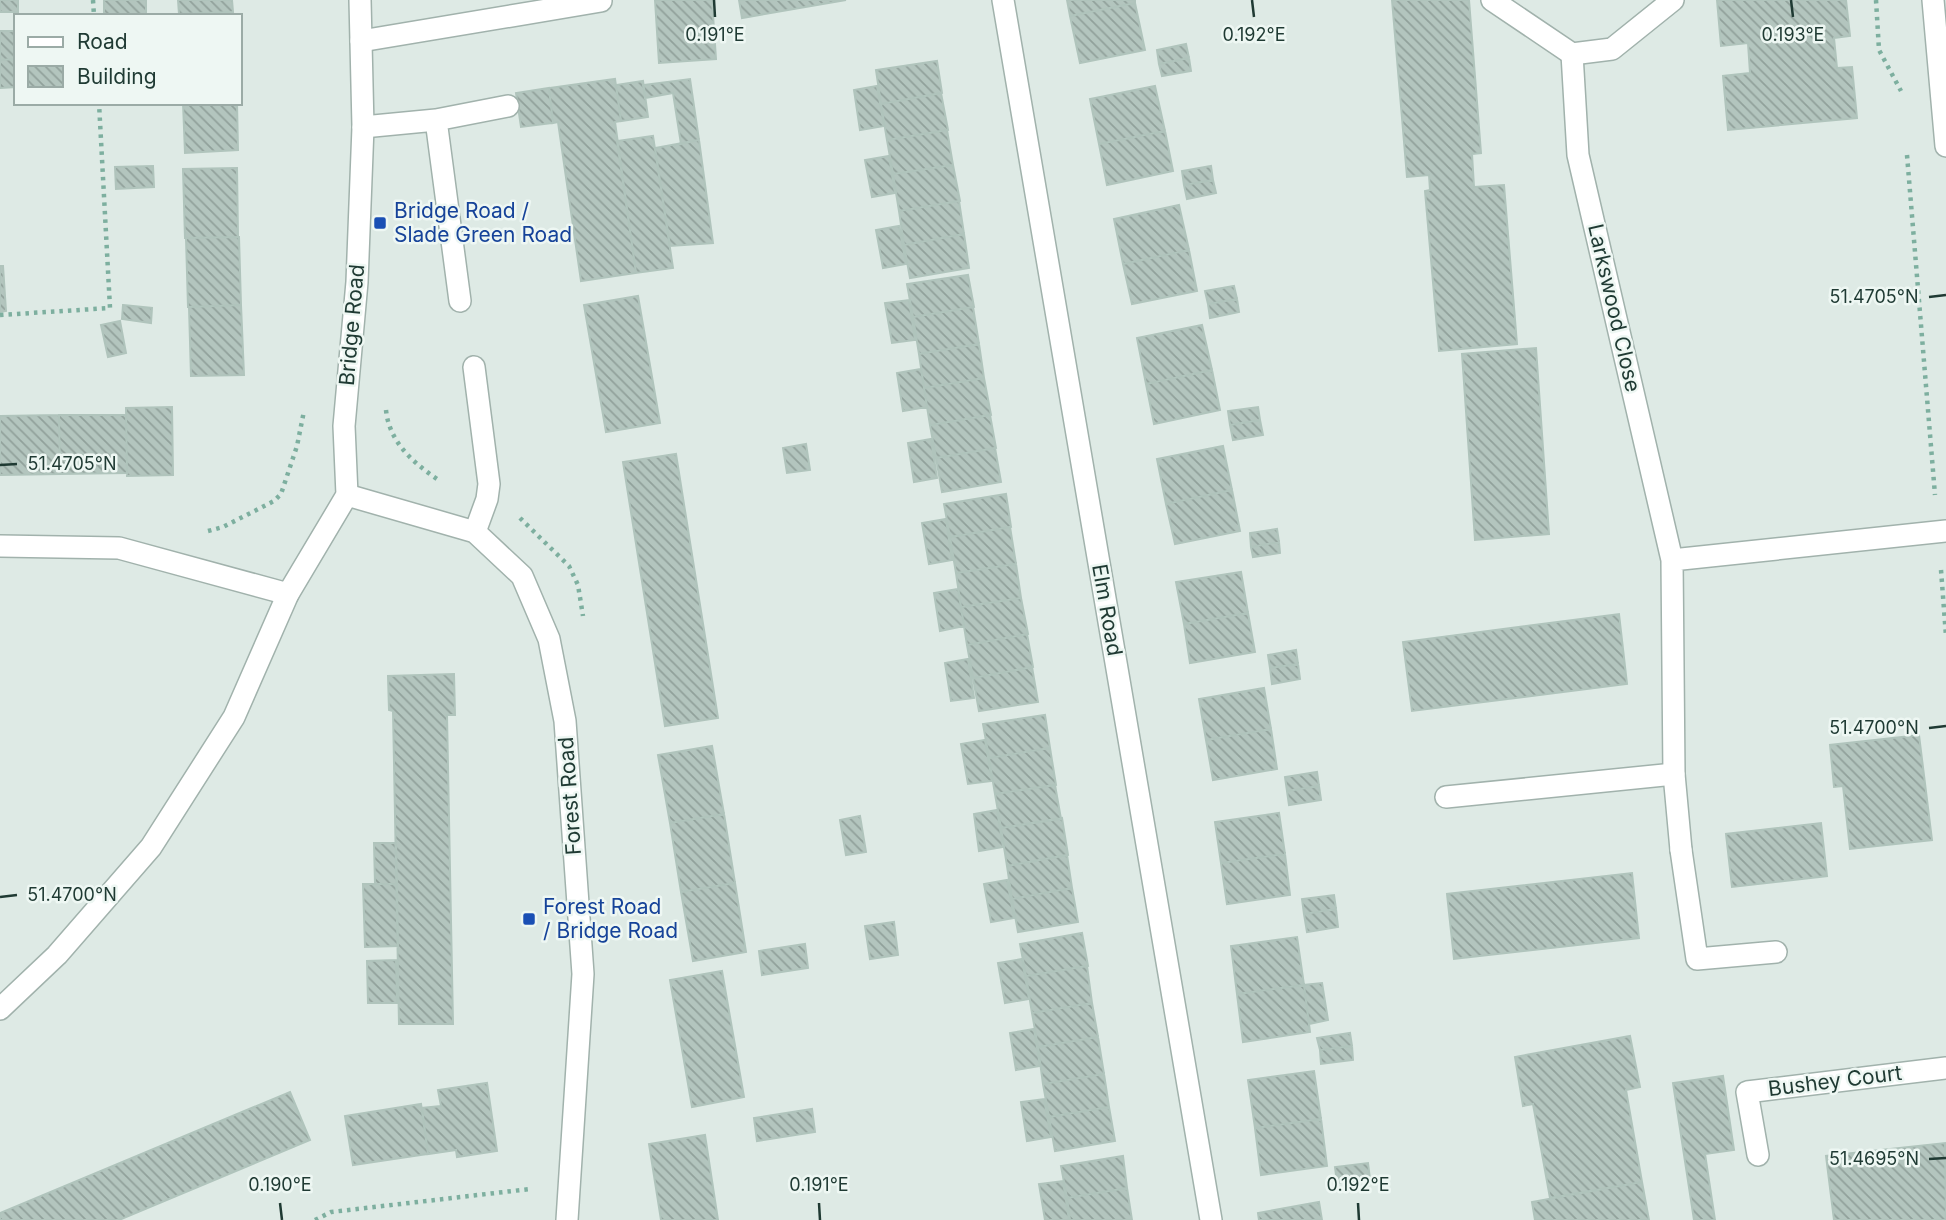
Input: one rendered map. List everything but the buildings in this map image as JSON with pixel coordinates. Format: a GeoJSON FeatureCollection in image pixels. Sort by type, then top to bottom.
{"type":"FeatureCollection","features":[{"type":"Feature","properties":{"kind":"street","name":"Bridge Road"},"geometry":{"type":"LineString","coordinates":[[346,495],[344,426],[357,282],[363,127],[360,0]]}},
{"type":"Feature","properties":{"kind":"street","name":"Elm Road"},"geometry":{"type":"LineString","coordinates":[[1003,0],[1211,1220]]}},
{"type":"Feature","properties":{"kind":"street"},"geometry":{"type":"LineString","coordinates":[[1492,0],[1572,54],[1612,49],[1673,0]]}},
{"type":"Feature","properties":{"kind":"street"},"geometry":{"type":"LineString","coordinates":[[1933,0],[1946,146]]}},
{"type":"Feature","properties":{"kind":"street"},"geometry":{"type":"LineString","coordinates":[[361,41],[601,1]]}},
{"type":"Feature","properties":{"kind":"street","name":"Larkswood Close"},"geometry":{"type":"LineString","coordinates":[[1572,54],[1578,155],[1672,560],[1674,774],[1681,850],[1697,959],[1776,952]]}},
{"type":"Feature","properties":{"kind":"street"},"geometry":{"type":"LineString","coordinates":[[363,127],[436,120],[508,106]]}},
{"type":"Feature","properties":{"kind":"street"},"geometry":{"type":"LineString","coordinates":[[436,120],[460,301]]}},
{"type":"Feature","properties":{"kind":"street"},"geometry":{"type":"LineString","coordinates":[[474,367],[489,469],[487,499],[475,532]]}},
{"type":"Feature","properties":{"kind":"street"},"geometry":{"type":"LineString","coordinates":[[0,1009],[57,955],[150,847],[234,717],[288,594],[346,495]]}},
{"type":"Feature","properties":{"kind":"street","name":"Forest Road"},"geometry":{"type":"LineString","coordinates":[[346,495],[475,532],[522,576],[549,639],[565,721],[583,974],[567,1220]]}},
{"type":"Feature","properties":{"kind":"street"},"geometry":{"type":"LineString","coordinates":[[1672,560],[1942,532]]}},
{"type":"Feature","properties":{"kind":"street"},"geometry":{"type":"LineString","coordinates":[[0,545],[119,548],[288,594]]}},
{"type":"Feature","properties":{"kind":"street"},"geometry":{"type":"LineString","coordinates":[[1446,797],[1674,774]]}},
{"type":"Feature","properties":{"kind":"street","name":"Bushey Court"},"geometry":{"type":"LineString","coordinates":[[1758,1155],[1747,1091],[1946,1068]]}},
{"type":"Feature","properties":{"kind":"path"},"geometry":{"type":"LineString","coordinates":[[1876,0],[1879,50],[1902,94]]}},
{"type":"Feature","properties":{"kind":"path"},"geometry":{"type":"LineString","coordinates":[[0,315],[110,308],[99,105]]}},
{"type":"Feature","properties":{"kind":"path"},"geometry":{"type":"LineString","coordinates":[[1907,149],[1942,532],[1946,636]]}},
{"type":"Feature","properties":{"kind":"path"},"geometry":{"type":"LineString","coordinates":[[204,531],[223,527],[274,501],[281,494],[297,446],[306,400]]}},
{"type":"Feature","properties":{"kind":"path"},"geometry":{"type":"LineString","coordinates":[[386,403],[387,421],[392,434],[412,460],[439,481],[487,499]]}},
{"type":"Feature","properties":{"kind":"path"},"geometry":{"type":"LineString","coordinates":[[315,1220],[331,1212],[569,1184]]}},
{"type":"Feature","properties":{"kind":"place","name":"Bridge Road / Slade Green Road"},"geometry":{"type":"Point","coordinates":[380,223]}},
{"type":"Feature","properties":{"kind":"place","name":"Forest Road / Bridge Road"},"geometry":{"type":"Point","coordinates":[529,919]}}]}
